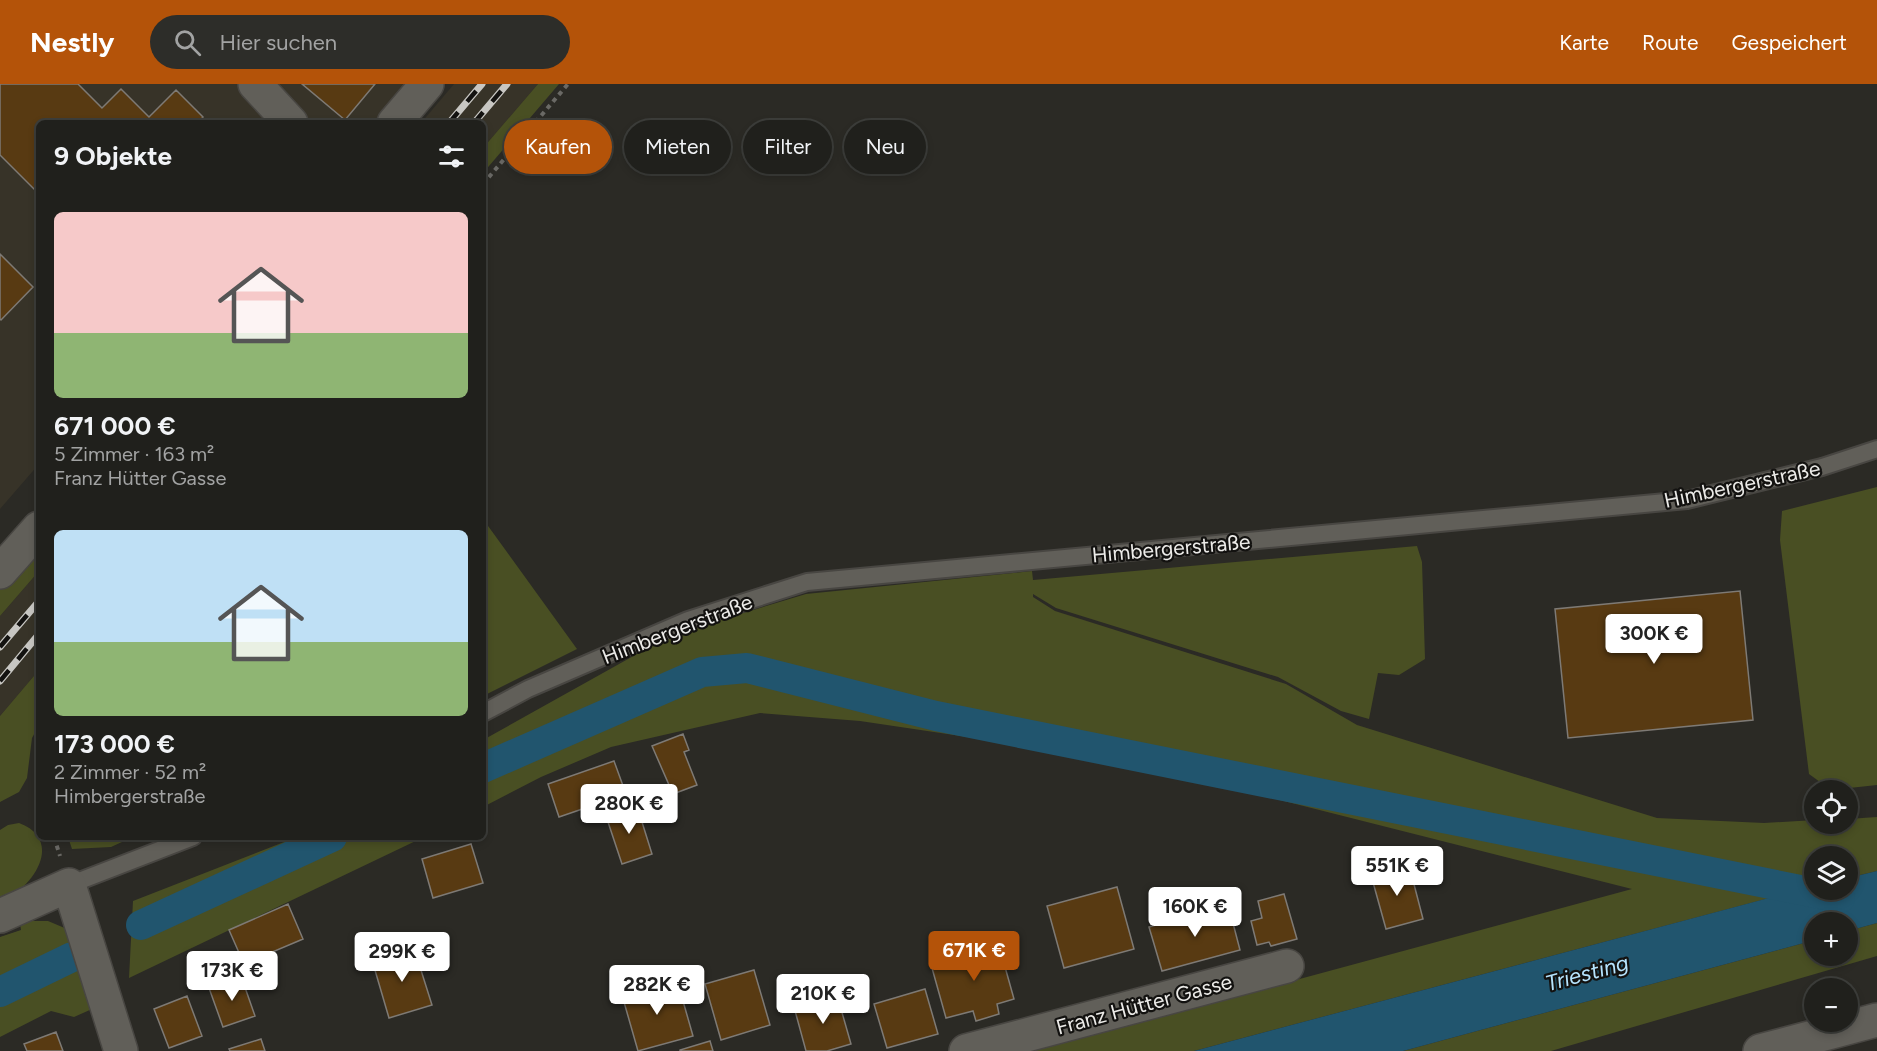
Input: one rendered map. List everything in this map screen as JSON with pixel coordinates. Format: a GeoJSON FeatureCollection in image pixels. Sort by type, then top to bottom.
{"type":"FeatureCollection","features":[{"type":"Feature","properties":{"kind":"street"},"geometry":{"type":"LineString","coordinates":[[255,84],[288,120]]}},
{"type":"Feature","properties":{"kind":"street"},"geometry":{"type":"LineString","coordinates":[[397,120],[427,84]]}},
{"type":"Feature","properties":{"kind":"street"},"geometry":{"type":"LineString","coordinates":[[0,572],[36,531]]}},
{"type":"Feature","properties":{"kind":"street"},"geometry":{"type":"LineString","coordinates":[[0,916],[69,885],[121,1051]]}},
{"type":"Feature","properties":{"kind":"street","name":"Franz Hütter Gasse"},"geometry":{"type":"LineString","coordinates":[[966,1051],[1287,966]]}},
{"type":"Feature","properties":{"kind":"street"},"geometry":{"type":"LineString","coordinates":[[1760,1051],[1877,1020]]}},
{"type":"Feature","properties":{"kind":"lane","name":"Himbergerstraße"},"geometry":{"type":"LineString","coordinates":[[486,711],[528,689],[688,620],[807,582],[1687,500],[1822,467],[1877,449]]}},
{"type":"Feature","properties":{"kind":"lane"},"geometry":{"type":"LineString","coordinates":[[69,885],[185,840]]}},
{"type":"Feature","properties":{"kind":"path"},"geometry":{"type":"LineString","coordinates":[[486,180],[568,84]]}},
{"type":"Feature","properties":{"kind":"shaded area"},"geometry":{"type":"Polygon","coordinates":[[[0,84],[407,84],[376,120],[36,120],[36,467],[0,509],[0,84]]]}},
{"type":"Feature","properties":{"kind":"shaded area"},"geometry":{"type":"Polygon","coordinates":[[[454,84],[538,84],[507,120],[504,120],[504,124],[486,145],[486,120],[424,120],[454,84]]]}},
{"type":"Feature","properties":{"kind":"shaded area"},"geometry":{"type":"Polygon","coordinates":[[[36,574],[36,674],[0,716],[0,616],[36,574]]]}},
{"type":"Feature","properties":{"kind":"green space"},"geometry":{"type":"Polygon","coordinates":[[[538,84],[559,84],[528,120],[507,120],[538,84]]]}},
{"type":"Feature","properties":{"kind":"green space"},"geometry":{"type":"Polygon","coordinates":[[[504,124],[504,148],[486,169],[486,145],[504,124]]]}},
{"type":"Feature","properties":{"kind":"green space"},"geometry":{"type":"Polygon","coordinates":[[[1877,487],[1877,785],[1858,787],[1858,780],[1817,780],[1809,774],[1780,540],[1782,511],[1877,487]]]}},
{"type":"Feature","properties":{"kind":"green space"},"geometry":{"type":"Polygon","coordinates":[[[486,523],[577,649],[486,694],[486,523]]]}},
{"type":"Feature","properties":{"kind":"green space"},"geometry":{"type":"Polygon","coordinates":[[[36,541],[36,574],[0,616],[0,583],[36,541]]]}},
{"type":"Feature","properties":{"kind":"green space"},"geometry":{"type":"Polygon","coordinates":[[[1417,546],[1422,562],[1425,659],[1399,675],[1378,673],[1369,719],[1341,711],[1278,677],[1056,608],[1033,594],[1033,597],[1055,611],[1286,684],[1357,725],[1657,818],[1764,823],[1804,821],[1804,834],[1858,834],[1858,818],[1877,817],[1877,871],[1858,876],[1858,846],[1804,846],[1804,889],[1194,1051],[1033,1051],[1632,889],[1121,760],[860,721],[760,713],[611,747],[541,777],[486,805],[486,738],[671,635],[806,594],[1032,571],[1033,580],[1417,546]]]}},
{"type":"Feature","properties":{"kind":"green space"},"geometry":{"type":"Polygon","coordinates":[[[36,674],[36,731],[32,738],[27,778],[19,792],[0,802],[0,716],[36,674]]]}},
{"type":"Feature","properties":{"kind":"green space"},"geometry":{"type":"Polygon","coordinates":[[[19,823],[32,830],[36,834],[36,840],[40,840],[42,850],[36,871],[19,891],[8,898],[6,894],[0,897],[0,830],[8,825],[19,823]]]}},
{"type":"Feature","properties":{"kind":"green space"},"geometry":{"type":"Polygon","coordinates":[[[69,840],[126,840],[111,847],[72,849],[69,840]]]}},
{"type":"Feature","properties":{"kind":"green space"},"geometry":{"type":"Polygon","coordinates":[[[289,840],[418,840],[129,978],[133,901],[289,840]]]}},
{"type":"Feature","properties":{"kind":"green space"},"geometry":{"type":"Polygon","coordinates":[[[48,921],[67,929],[92,1009],[74,1017],[51,1011],[0,1037],[0,937],[21,930],[20,923],[48,921]]]}},
{"type":"Feature","properties":{"kind":"green space"},"geometry":{"type":"Polygon","coordinates":[[[1877,923],[1877,956],[1858,962],[1858,928],[1877,923]]]}},
{"type":"Feature","properties":{"kind":"green space"},"geometry":{"type":"Polygon","coordinates":[[[1804,943],[1804,966],[1843,966],[1551,1051],[1403,1051],[1804,943]]]}},
{"type":"Feature","properties":{"kind":"water","name":"Triesting"},"geometry":{"type":"Polygon","coordinates":[[[1877,871],[1877,923],[1858,928],[1858,912],[1804,912],[1804,943],[1403,1051],[1194,1051],[1804,889],[1804,900],[1858,900],[1858,876],[1877,871]]]}},
{"type":"Feature","properties":{"kind":"building"},"geometry":{"type":"Polygon","coordinates":[[[0,84],[78,84],[102,108],[121,89],[149,117],[176,90],[203,117],[200,120],[36,120],[36,191],[0,155],[0,84]]]}},
{"type":"Feature","properties":{"kind":"building"},"geometry":{"type":"Polygon","coordinates":[[[302,84],[375,84],[345,120],[302,84]]]}},
{"type":"Feature","properties":{"kind":"building"},"geometry":{"type":"Polygon","coordinates":[[[0,254],[33,287],[1,320],[0,319],[0,254]]]}},
{"type":"Feature","properties":{"kind":"building"},"geometry":{"type":"Polygon","coordinates":[[[1740,591],[1753,720],[1568,738],[1555,609],[1740,591]]]}},
{"type":"Feature","properties":{"kind":"building"},"geometry":{"type":"Polygon","coordinates":[[[683,734],[689,750],[684,752],[697,785],[673,794],[652,746],[683,734]]]}},
{"type":"Feature","properties":{"kind":"building"},"geometry":{"type":"Polygon","coordinates":[[[614,761],[626,794],[559,817],[548,784],[614,761]]]}},
{"type":"Feature","properties":{"kind":"building"},"geometry":{"type":"Polygon","coordinates":[[[637,806],[652,854],[622,864],[606,816],[637,806]]]}},
{"type":"Feature","properties":{"kind":"building"},"geometry":{"type":"Polygon","coordinates":[[[471,844],[483,883],[433,898],[422,859],[471,844]]]}},
{"type":"Feature","properties":{"kind":"building"},"geometry":{"type":"Polygon","coordinates":[[[1409,865],[1423,919],[1386,929],[1371,875],[1409,865]]]}},
{"type":"Feature","properties":{"kind":"building"},"geometry":{"type":"Polygon","coordinates":[[[1117,887],[1134,949],[1064,968],[1047,906],[1117,887]]]}},
{"type":"Feature","properties":{"kind":"building"},"geometry":{"type":"Polygon","coordinates":[[[1284,894],[1297,939],[1271,946],[1269,942],[1257,945],[1251,921],[1262,918],[1258,901],[1284,894]]]}},
{"type":"Feature","properties":{"kind":"building"},"geometry":{"type":"Polygon","coordinates":[[[288,904],[303,939],[244,964],[229,930],[288,904]]]}},
{"type":"Feature","properties":{"kind":"building"},"geometry":{"type":"Polygon","coordinates":[[[1228,904],[1240,950],[1162,971],[1149,927],[1228,904]]]}},
{"type":"Feature","properties":{"kind":"building"},"geometry":{"type":"Polygon","coordinates":[[[988,940],[991,952],[1000,949],[1014,999],[997,1004],[999,1014],[976,1021],[973,1011],[946,1018],[932,968],[956,961],[953,950],[988,940]]]}},
{"type":"Feature","properties":{"kind":"building"},"geometry":{"type":"Polygon","coordinates":[[[414,948],[432,1005],[389,1018],[372,960],[414,948]]]}},
{"type":"Feature","properties":{"kind":"building"},"geometry":{"type":"Polygon","coordinates":[[[754,970],[770,1025],[721,1040],[705,984],[754,970]]]}},
{"type":"Feature","properties":{"kind":"building"},"geometry":{"type":"Polygon","coordinates":[[[241,976],[255,1016],[223,1027],[209,988],[241,976]]]}},
{"type":"Feature","properties":{"kind":"building"},"geometry":{"type":"Polygon","coordinates":[[[677,980],[693,1036],[638,1051],[622,995],[677,980]]]}},
{"type":"Feature","properties":{"kind":"building"},"geometry":{"type":"Polygon","coordinates":[[[925,989],[938,1034],[887,1048],[874,1004],[925,989]]]}},
{"type":"Feature","properties":{"kind":"building"},"geometry":{"type":"Polygon","coordinates":[[[837,995],[851,1044],[827,1051],[806,1051],[794,1007],[837,995]]]}},
{"type":"Feature","properties":{"kind":"building"},"geometry":{"type":"Polygon","coordinates":[[[187,996],[202,1036],[169,1048],[154,1009],[187,996]]]}},
{"type":"Feature","properties":{"kind":"building"},"geometry":{"type":"Polygon","coordinates":[[[56,1032],[63,1051],[27,1051],[24,1044],[56,1032]]]}},
{"type":"Feature","properties":{"kind":"building"},"geometry":{"type":"Polygon","coordinates":[[[261,1039],[265,1051],[230,1051],[229,1049],[261,1039]]]}},
{"type":"Feature","properties":{"kind":"building"},"geometry":{"type":"Polygon","coordinates":[[[710,1041],[713,1051],[680,1051],[680,1050],[710,1041]]]}},
{"type":"Feature","properties":{"kind":"waterway"},"geometry":{"type":"LineString","coordinates":[[486,767],[702,672],[747,668],[936,716],[1804,891]]}},
{"type":"Feature","properties":{"kind":"waterway"},"geometry":{"type":"LineString","coordinates":[[141,925],[325,840]]}},
{"type":"Feature","properties":{"kind":"waterway"},"geometry":{"type":"LineString","coordinates":[[0,992],[72,957]]}},
{"type":"Feature","properties":{"kind":"railway"},"geometry":{"type":"LineString","coordinates":[[452,120],[482,84]]}},
{"type":"Feature","properties":{"kind":"railway"},"geometry":{"type":"LineString","coordinates":[[477,120],[507,84]]}},
{"type":"Feature","properties":{"kind":"railway"},"geometry":{"type":"LineString","coordinates":[[0,647],[36,605]]}},
{"type":"Feature","properties":{"kind":"railway"},"geometry":{"type":"LineString","coordinates":[[0,681],[36,638]]}}]}
